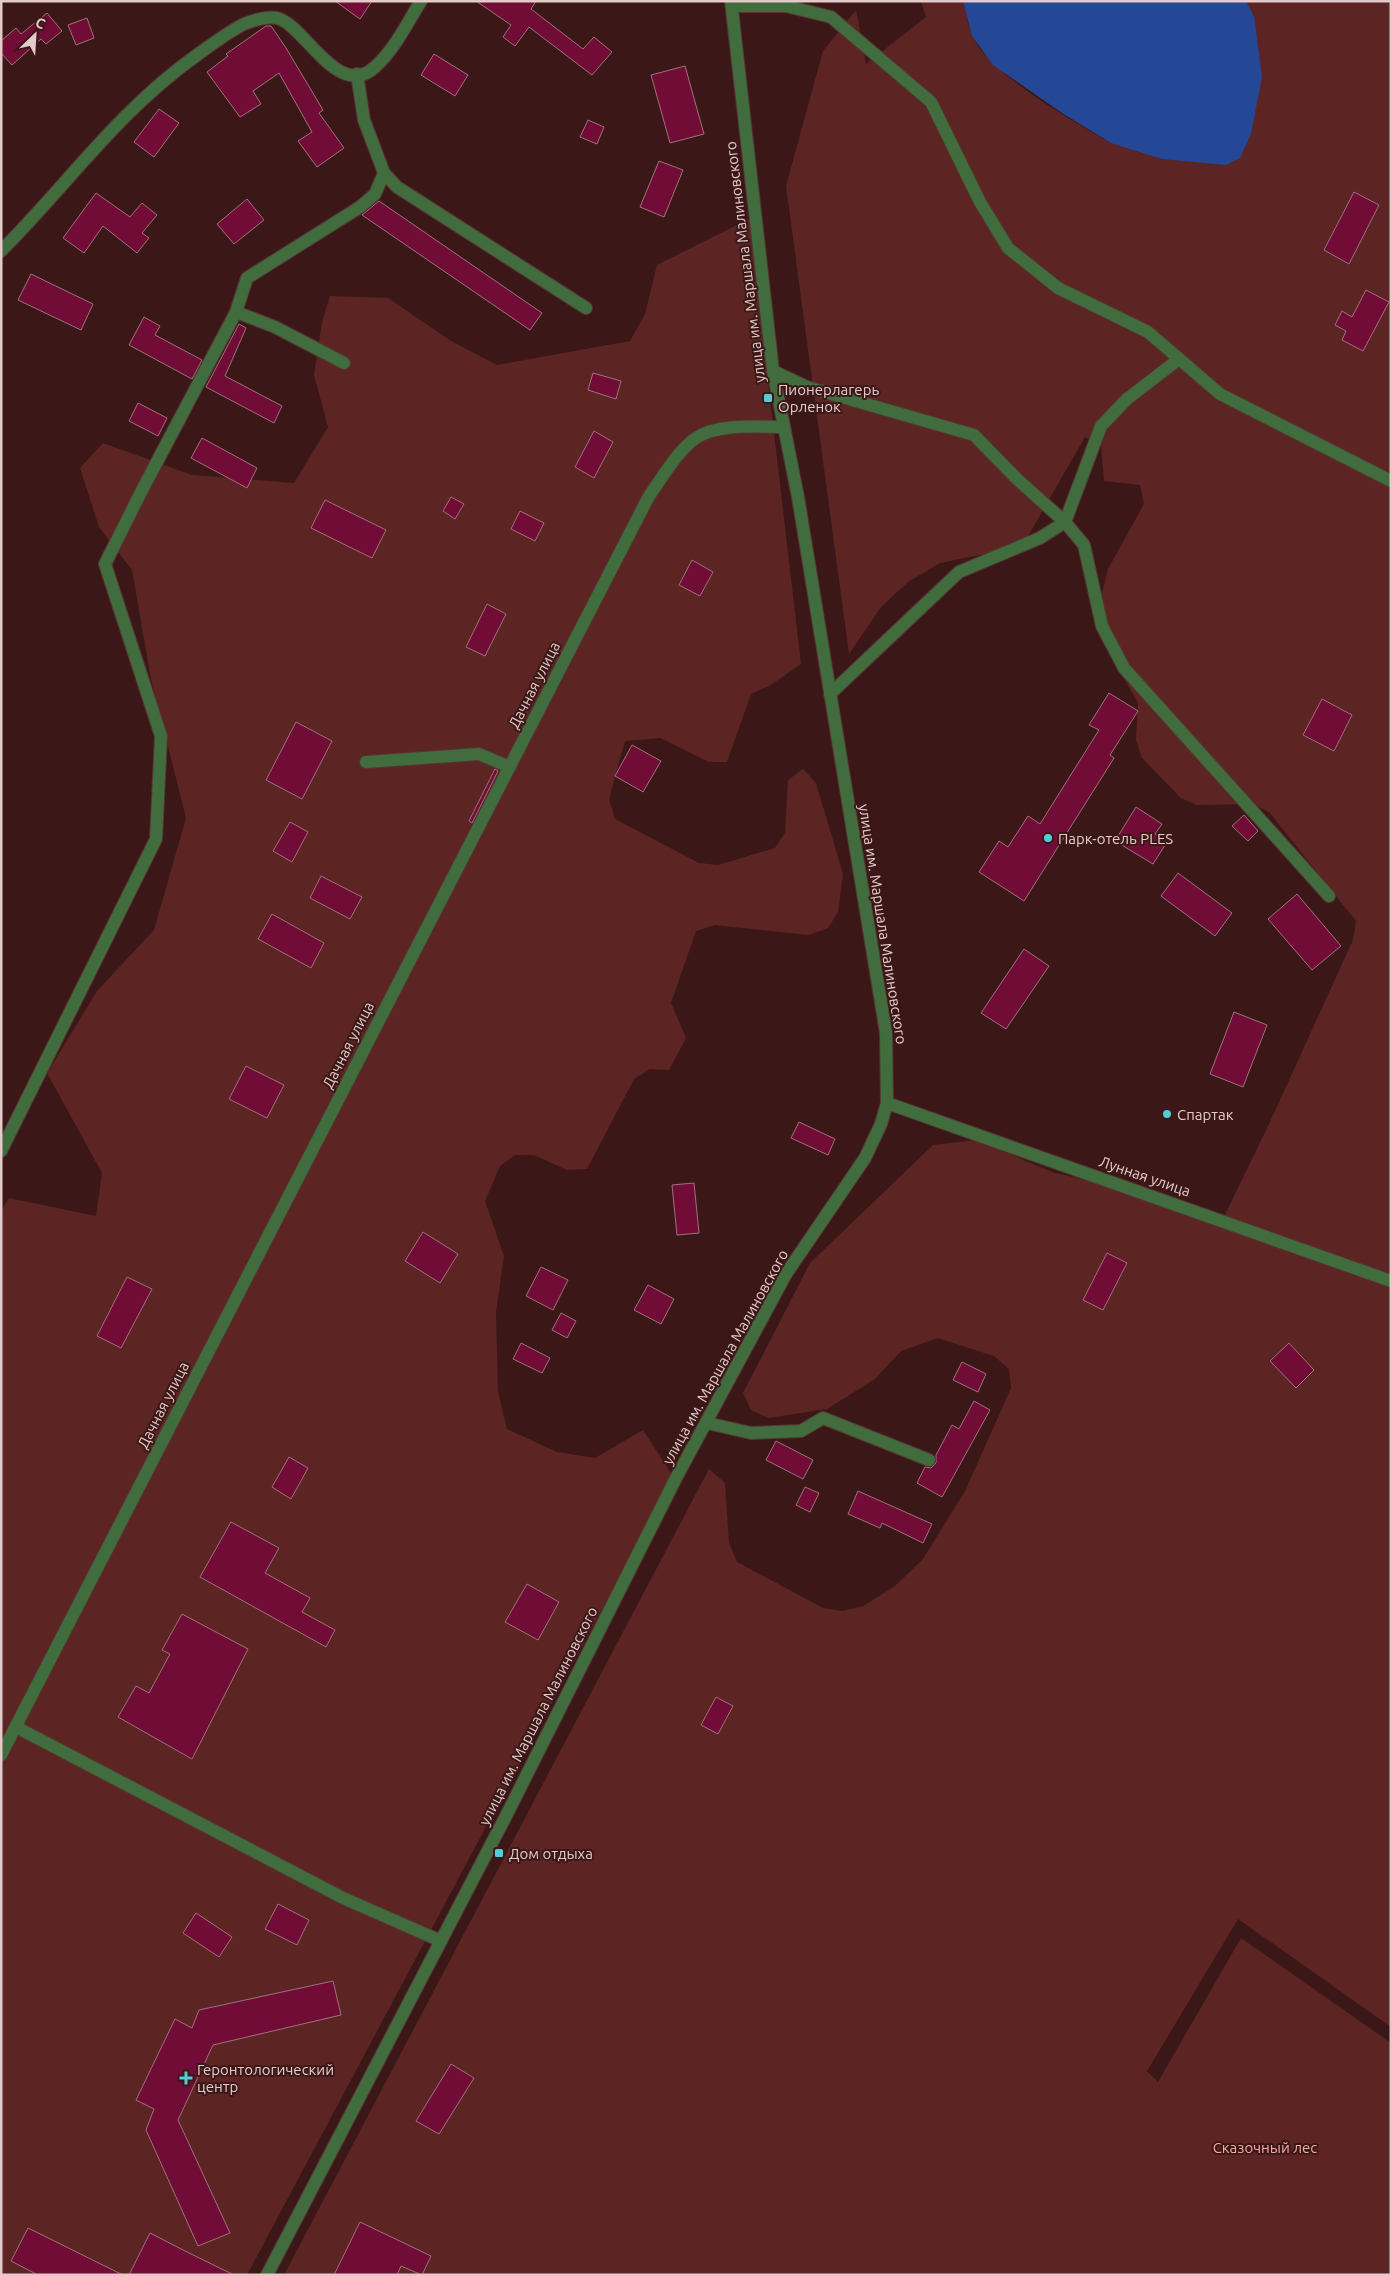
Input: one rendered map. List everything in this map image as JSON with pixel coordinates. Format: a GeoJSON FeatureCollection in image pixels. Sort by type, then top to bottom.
{"type":"FeatureCollection","features":[{"type":"Feature","properties":{"kind":"street"},"geometry":{"type":"LineString","coordinates":[[1,250],[26,226],[68,176],[144,97],[174,72],[243,25],[261,18],[276,18],[290,23],[313,50],[342,72],[366,73],[383,59],[421,1]]}},
{"type":"Feature","properties":{"kind":"street"},"geometry":{"type":"LineString","coordinates":[[731,3],[786,6],[832,17],[931,102],[980,202],[1008,248],[1058,288],[1148,332],[1220,394],[1391,481]]}},
{"type":"Feature","properties":{"kind":"street","name":"улица им. Маршала Малиновского"},"geometry":{"type":"LineString","coordinates":[[267,2275],[441,1941],[706,1423],[786,1274],[865,1158],[881,1124],[887,1103],[886,1033],[798,497],[773,371],[731,3]]}},
{"type":"Feature","properties":{"kind":"street"},"geometry":{"type":"LineString","coordinates":[[358,74],[364,120],[384,173],[397,187],[586,308]]}},
{"type":"Feature","properties":{"kind":"street"},"geometry":{"type":"LineString","coordinates":[[1,1151],[156,840],[161,736],[105,564],[236,312],[247,278],[360,207],[375,194],[384,173]]}},
{"type":"Feature","properties":{"kind":"street"},"geometry":{"type":"LineString","coordinates":[[236,312],[275,327],[344,364]]}},
{"type":"Feature","properties":{"kind":"street"},"geometry":{"type":"LineString","coordinates":[[830,694],[959,572],[1040,538],[1065,522],[1101,426],[1127,399],[1179,359]]}},
{"type":"Feature","properties":{"kind":"street"},"geometry":{"type":"LineString","coordinates":[[773,371],[807,387],[974,435],[1018,480],[1065,522],[1084,545],[1102,626],[1124,668],[1329,896]]}},
{"type":"Feature","properties":{"kind":"street","name":"Дачная улица"},"geometry":{"type":"LineString","coordinates":[[1,1755],[650,496],[675,460],[696,438],[724,428],[784,427]]}},
{"type":"Feature","properties":{"kind":"street"},"geometry":{"type":"LineString","coordinates":[[366,762],[479,754],[510,766]]}},
{"type":"Feature","properties":{"kind":"street","name":"Лунная улица"},"geometry":{"type":"LineString","coordinates":[[887,1103],[1391,1281]]}},
{"type":"Feature","properties":{"kind":"street"},"geometry":{"type":"LineString","coordinates":[[706,1423],[751,1433],[801,1430],[823,1418],[929,1460]]}},
{"type":"Feature","properties":{"kind":"street"},"geometry":{"type":"LineString","coordinates":[[16,1728],[343,1898],[441,1941]]}},
{"type":"Feature","properties":{"kind":"green space","name":"Сказочный лес"},"geometry":{"type":"Polygon","coordinates":[[[921,1],[963,1],[972,35],[981,50],[995,65],[1013,81],[1111,143],[1254,16],[1246,1],[1391,1],[1391,2027],[1238,1919],[1147,2071],[1158,2082],[1241,1938],[1391,2043],[1391,2275],[284,2275],[709,1469],[725,1483],[729,1543],[737,1562],[823,1608],[843,1611],[863,1606],[895,1586],[923,1559],[965,1491],[1011,1388],[1009,1369],[994,1356],[938,1338],[901,1351],[875,1379],[827,1409],[768,1418],[751,1410],[743,1393],[810,1263],[933,1145],[977,1140],[1052,1172],[1099,1183],[1220,1225],[1269,1124],[1353,940],[1356,921],[1269,812],[1252,804],[1197,805],[1181,798],[1142,758],[1136,740],[1138,703],[1102,640],[1099,605],[1108,569],[1144,504],[1140,485],[1104,481],[1101,445],[1085,437],[1028,536],[994,552],[940,563],[908,582],[881,607],[849,654],[786,186],[823,51],[856,10],[866,64],[926,17],[921,1]]]}},
{"type":"Feature","properties":{"kind":"green space"},"geometry":{"type":"Polygon","coordinates":[[[749,219],[801,664],[769,686],[751,694],[727,762],[709,762],[661,738],[625,741],[609,799],[615,819],[699,863],[718,865],[775,848],[785,833],[788,780],[803,769],[816,783],[843,874],[838,912],[828,928],[809,935],[715,925],[696,931],[671,1003],[686,1038],[669,1070],[650,1069],[634,1079],[587,1169],[567,1170],[534,1155],[515,1155],[500,1166],[485,1201],[504,1256],[496,1312],[498,1392],[507,1429],[557,1452],[595,1458],[643,1430],[673,1476],[247,2275],[1,2275],[1,1211],[9,1198],[96,1216],[102,1173],[47,1073],[97,991],[154,930],[186,818],[151,679],[132,570],[99,527],[80,468],[103,443],[192,475],[294,483],[328,427],[314,375],[322,322],[330,296],[388,298],[451,341],[497,365],[630,341],[645,314],[657,265],[749,219]]]}},
{"type":"Feature","properties":{"kind":"water"},"geometry":{"type":"Polygon","coordinates":[[[963,1],[1246,1],[1254,16],[1262,77],[1251,134],[1240,158],[1226,165],[1162,159],[1111,143],[1062,113],[993,65],[972,36],[963,1]]]}},
{"type":"Feature","properties":{"kind":"building"},"geometry":{"type":"Polygon","coordinates":[[[335,1],[372,1],[360,19],[335,1]]]}},
{"type":"Feature","properties":{"kind":"building"},"geometry":{"type":"Polygon","coordinates":[[[476,1],[536,1],[531,9],[583,49],[594,37],[612,52],[592,75],[529,27],[515,46],[503,37],[511,25],[476,1]]]}},
{"type":"Feature","properties":{"kind":"building"},"geometry":{"type":"Polygon","coordinates":[[[47,13],[62,31],[46,44],[41,39],[12,65],[1,53],[1,41],[16,28],[21,34],[47,13]]]}},
{"type":"Feature","properties":{"kind":"building"},"geometry":{"type":"Polygon","coordinates":[[[87,18],[94,38],[76,45],[68,25],[87,18]]]}},
{"type":"Feature","properties":{"kind":"building"},"geometry":{"type":"Polygon","coordinates":[[[266,26],[271,26],[286,48],[323,110],[319,113],[344,148],[317,167],[298,141],[312,132],[279,73],[253,91],[261,104],[240,117],[207,72],[228,56],[226,54],[266,26]]]}},
{"type":"Feature","properties":{"kind":"building"},"geometry":{"type":"Polygon","coordinates":[[[434,54],[468,75],[455,96],[421,75],[434,54]]]}},
{"type":"Feature","properties":{"kind":"building"},"geometry":{"type":"Polygon","coordinates":[[[685,66],[704,134],[670,143],[651,75],[685,66]]]}},
{"type":"Feature","properties":{"kind":"building"},"geometry":{"type":"Polygon","coordinates":[[[159,109],[179,123],[154,157],[134,142],[159,109]]]}},
{"type":"Feature","properties":{"kind":"building"},"geometry":{"type":"Polygon","coordinates":[[[588,120],[604,127],[597,144],[580,137],[588,120]]]}},
{"type":"Feature","properties":{"kind":"building"},"geometry":{"type":"Polygon","coordinates":[[[659,161],[683,170],[664,217],[640,207],[659,161]]]}},
{"type":"Feature","properties":{"kind":"building"},"geometry":{"type":"Polygon","coordinates":[[[1354,192],[1379,205],[1349,264],[1324,250],[1354,192]]]}},
{"type":"Feature","properties":{"kind":"building"},"geometry":{"type":"Polygon","coordinates":[[[96,193],[130,217],[142,203],[157,215],[142,233],[149,238],[137,253],[103,226],[84,253],[63,238],[96,193]]]}},
{"type":"Feature","properties":{"kind":"building"},"geometry":{"type":"Polygon","coordinates":[[[247,199],[264,220],[234,244],[217,224],[247,199]]]}},
{"type":"Feature","properties":{"kind":"building"},"geometry":{"type":"Polygon","coordinates":[[[379,201],[542,313],[530,330],[362,215],[379,201]]]}},
{"type":"Feature","properties":{"kind":"building"},"geometry":{"type":"Polygon","coordinates":[[[31,274],[93,304],[81,330],[18,300],[31,274]]]}},
{"type":"Feature","properties":{"kind":"building"},"geometry":{"type":"Polygon","coordinates":[[[1366,290],[1389,302],[1363,351],[1342,340],[1346,331],[1335,325],[1342,311],[1352,317],[1366,290]]]}},
{"type":"Feature","properties":{"kind":"building"},"geometry":{"type":"Polygon","coordinates":[[[144,317],[160,326],[155,335],[202,360],[192,379],[129,345],[144,317]]]}},
{"type":"Feature","properties":{"kind":"building"},"geometry":{"type":"Polygon","coordinates":[[[239,324],[246,328],[225,376],[282,406],[274,423],[206,387],[239,324]]]}},
{"type":"Feature","properties":{"kind":"building"},"geometry":{"type":"Polygon","coordinates":[[[593,373],[621,381],[616,399],[588,390],[593,373]]]}},
{"type":"Feature","properties":{"kind":"building"},"geometry":{"type":"Polygon","coordinates":[[[138,403],[167,418],[158,436],[129,421],[138,403]]]}},
{"type":"Feature","properties":{"kind":"building"},"geometry":{"type":"Polygon","coordinates":[[[594,431],[613,442],[594,478],[575,467],[594,431]]]}},
{"type":"Feature","properties":{"kind":"building"},"geometry":{"type":"Polygon","coordinates":[[[202,438],[257,468],[247,488],[191,458],[202,438]]]}},
{"type":"Feature","properties":{"kind":"building"},"geometry":{"type":"Polygon","coordinates":[[[451,497],[464,504],[455,519],[443,511],[451,497]]]}},
{"type":"Feature","properties":{"kind":"building"},"geometry":{"type":"Polygon","coordinates":[[[325,500],[386,530],[372,558],[311,528],[325,500]]]}},
{"type":"Feature","properties":{"kind":"building"},"geometry":{"type":"Polygon","coordinates":[[[520,511],[544,523],[535,541],[511,529],[520,511]]]}},
{"type":"Feature","properties":{"kind":"building"},"geometry":{"type":"Polygon","coordinates":[[[692,560],[713,572],[700,596],[679,585],[692,560]]]}},
{"type":"Feature","properties":{"kind":"building"},"geometry":{"type":"Polygon","coordinates":[[[487,604],[506,614],[485,656],[466,647],[487,604]]]}},
{"type":"Feature","properties":{"kind":"building"},"geometry":{"type":"Polygon","coordinates":[[[1109,693],[1138,711],[1110,755],[1114,758],[1024,901],[979,872],[999,841],[1008,847],[1028,816],[1040,824],[1099,730],[1089,725],[1109,693]]]}},
{"type":"Feature","properties":{"kind":"building"},"geometry":{"type":"Polygon","coordinates":[[[1322,699],[1352,715],[1334,751],[1303,735],[1322,699]]]}},
{"type":"Feature","properties":{"kind":"building"},"geometry":{"type":"Polygon","coordinates":[[[296,722],[332,741],[302,799],[266,780],[296,722]]]}},
{"type":"Feature","properties":{"kind":"building"},"geometry":{"type":"Polygon","coordinates":[[[632,745],[661,761],[643,792],[615,776],[632,745]]]}},
{"type":"Feature","properties":{"kind":"building"},"geometry":{"type":"Polygon","coordinates":[[[495,769],[498,771],[472,823],[469,821],[495,769]]]}},
{"type":"Feature","properties":{"kind":"building"},"geometry":{"type":"Polygon","coordinates":[[[1136,807],[1162,824],[1155,834],[1167,842],[1153,864],[1115,841],[1136,807]]]}},
{"type":"Feature","properties":{"kind":"building"},"geometry":{"type":"Polygon","coordinates":[[[1244,815],[1258,831],[1248,841],[1232,826],[1244,815]]]}},
{"type":"Feature","properties":{"kind":"building"},"geometry":{"type":"Polygon","coordinates":[[[290,822],[308,832],[292,862],[273,851],[290,822]]]}},
{"type":"Feature","properties":{"kind":"building"},"geometry":{"type":"Polygon","coordinates":[[[1178,873],[1232,913],[1215,936],[1161,896],[1178,873]]]}},
{"type":"Feature","properties":{"kind":"building"},"geometry":{"type":"Polygon","coordinates":[[[321,876],[362,897],[350,919],[310,898],[321,876]]]}},
{"type":"Feature","properties":{"kind":"building"},"geometry":{"type":"Polygon","coordinates":[[[1297,894],[1341,946],[1312,970],[1268,919],[1297,894]]]}},
{"type":"Feature","properties":{"kind":"building"},"geometry":{"type":"Polygon","coordinates":[[[272,914],[324,943],[311,968],[258,939],[272,914]]]}},
{"type":"Feature","properties":{"kind":"building"},"geometry":{"type":"Polygon","coordinates":[[[1024,949],[1049,966],[1006,1029],[981,1013],[1024,949]]]}},
{"type":"Feature","properties":{"kind":"building"},"geometry":{"type":"Polygon","coordinates":[[[1234,1012],[1267,1025],[1243,1087],[1210,1074],[1234,1012]]]}},
{"type":"Feature","properties":{"kind":"building"},"geometry":{"type":"Polygon","coordinates":[[[246,1066],[284,1085],[267,1118],[229,1099],[246,1066]]]}},
{"type":"Feature","properties":{"kind":"building"},"geometry":{"type":"Polygon","coordinates":[[[799,1122],[835,1139],[828,1155],[791,1138],[799,1122]]]}},
{"type":"Feature","properties":{"kind":"building"},"geometry":{"type":"Polygon","coordinates":[[[694,1183],[699,1233],[677,1235],[672,1185],[694,1183]]]}},
{"type":"Feature","properties":{"kind":"building"},"geometry":{"type":"Polygon","coordinates":[[[423,1232],[458,1254],[440,1283],[405,1261],[423,1232]]]}},
{"type":"Feature","properties":{"kind":"building"},"geometry":{"type":"Polygon","coordinates":[[[1107,1253],[1127,1263],[1103,1310],[1083,1300],[1107,1253]]]}},
{"type":"Feature","properties":{"kind":"building"},"geometry":{"type":"Polygon","coordinates":[[[541,1267],[568,1280],[553,1310],[526,1296],[541,1267]]]}},
{"type":"Feature","properties":{"kind":"building"},"geometry":{"type":"Polygon","coordinates":[[[127,1277],[152,1289],[121,1348],[97,1336],[127,1277]]]}},
{"type":"Feature","properties":{"kind":"building"},"geometry":{"type":"Polygon","coordinates":[[[648,1285],[674,1299],[661,1324],[634,1310],[648,1285]]]}},
{"type":"Feature","properties":{"kind":"building"},"geometry":{"type":"Polygon","coordinates":[[[561,1313],[576,1321],[567,1338],[552,1330],[561,1313]]]}},
{"type":"Feature","properties":{"kind":"building"},"geometry":{"type":"Polygon","coordinates":[[[521,1343],[550,1358],[542,1373],[513,1359],[521,1343]]]}},
{"type":"Feature","properties":{"kind":"building"},"geometry":{"type":"Polygon","coordinates":[[[1289,1343],[1314,1370],[1296,1388],[1270,1361],[1289,1343]]]}},
{"type":"Feature","properties":{"kind":"building"},"geometry":{"type":"Polygon","coordinates":[[[962,1362],[986,1374],[978,1392],[953,1380],[962,1362]]]}},
{"type":"Feature","properties":{"kind":"building"},"geometry":{"type":"Polygon","coordinates":[[[974,1401],[990,1410],[942,1497],[917,1483],[925,1467],[931,1468],[936,1463],[936,1455],[952,1425],[959,1429],[974,1401]]]}},
{"type":"Feature","properties":{"kind":"building"},"geometry":{"type":"Polygon","coordinates":[[[776,1441],[813,1460],[803,1479],[766,1460],[776,1441]]]}},
{"type":"Feature","properties":{"kind":"building"},"geometry":{"type":"Polygon","coordinates":[[[289,1457],[308,1468],[291,1499],[272,1487],[289,1457]]]}},
{"type":"Feature","properties":{"kind":"building"},"geometry":{"type":"Polygon","coordinates":[[[805,1487],[819,1493],[810,1512],[796,1505],[805,1487]]]}},
{"type":"Feature","properties":{"kind":"building"},"geometry":{"type":"Polygon","coordinates":[[[858,1491],[932,1524],[923,1543],[882,1523],[880,1528],[848,1514],[858,1491]]]}},
{"type":"Feature","properties":{"kind":"building"},"geometry":{"type":"Polygon","coordinates":[[[231,1522],[279,1548],[265,1573],[310,1598],[302,1612],[335,1630],[326,1647],[200,1577],[231,1522]]]}},
{"type":"Feature","properties":{"kind":"building"},"geometry":{"type":"Polygon","coordinates":[[[527,1584],[559,1602],[538,1640],[505,1622],[527,1584]]]}},
{"type":"Feature","properties":{"kind":"building"},"geometry":{"type":"Polygon","coordinates":[[[182,1614],[248,1649],[192,1759],[118,1717],[136,1686],[149,1693],[170,1654],[162,1650],[182,1614]]]}},
{"type":"Feature","properties":{"kind":"building"},"geometry":{"type":"Polygon","coordinates":[[[716,1697],[733,1706],[718,1734],[701,1725],[716,1697]]]}},
{"type":"Feature","properties":{"kind":"building"},"geometry":{"type":"Polygon","coordinates":[[[278,1904],[309,1920],[297,1945],[265,1929],[278,1904]]]}},
{"type":"Feature","properties":{"kind":"building"},"geometry":{"type":"Polygon","coordinates":[[[196,1913],[232,1937],[219,1957],[183,1933],[196,1913]]]}},
{"type":"Feature","properties":{"kind":"building"},"geometry":{"type":"Polygon","coordinates":[[[333,1981],[341,2015],[213,2045],[178,2120],[230,2233],[198,2246],[146,2130],[154,2109],[136,2100],[175,2019],[192,2028],[199,2010],[333,1981]]]}},
{"type":"Feature","properties":{"kind":"building"},"geometry":{"type":"Polygon","coordinates":[[[451,2064],[474,2078],[439,2134],[416,2121],[451,2064]]]}},
{"type":"Feature","properties":{"kind":"building"},"geometry":{"type":"Polygon","coordinates":[[[360,2222],[431,2256],[422,2275],[401,2266],[397,2275],[334,2275],[360,2222]]]}},
{"type":"Feature","properties":{"kind":"building"},"geometry":{"type":"Polygon","coordinates":[[[28,2228],[123,2275],[38,2275],[11,2261],[28,2228]]]}},
{"type":"Feature","properties":{"kind":"building"},"geometry":{"type":"Polygon","coordinates":[[[150,2233],[185,2251],[234,2275],[129,2275],[150,2233]]]}},
{"type":"Feature","properties":{"kind":"place","name":"Пионерлагерь Орленок"},"geometry":{"type":"Point","coordinates":[768,398]}},
{"type":"Feature","properties":{"kind":"place","name":"Парк-отель PLES"},"geometry":{"type":"Point","coordinates":[1048,838]}},
{"type":"Feature","properties":{"kind":"place","name":"Спартак"},"geometry":{"type":"Point","coordinates":[1167,1114]}},
{"type":"Feature","properties":{"kind":"place","name":"Дом отдыха"},"geometry":{"type":"Point","coordinates":[499,1853]}},
{"type":"Feature","properties":{"kind":"place","name":"Геронтологический центр"},"geometry":{"type":"Point","coordinates":[186,2078]}}]}
